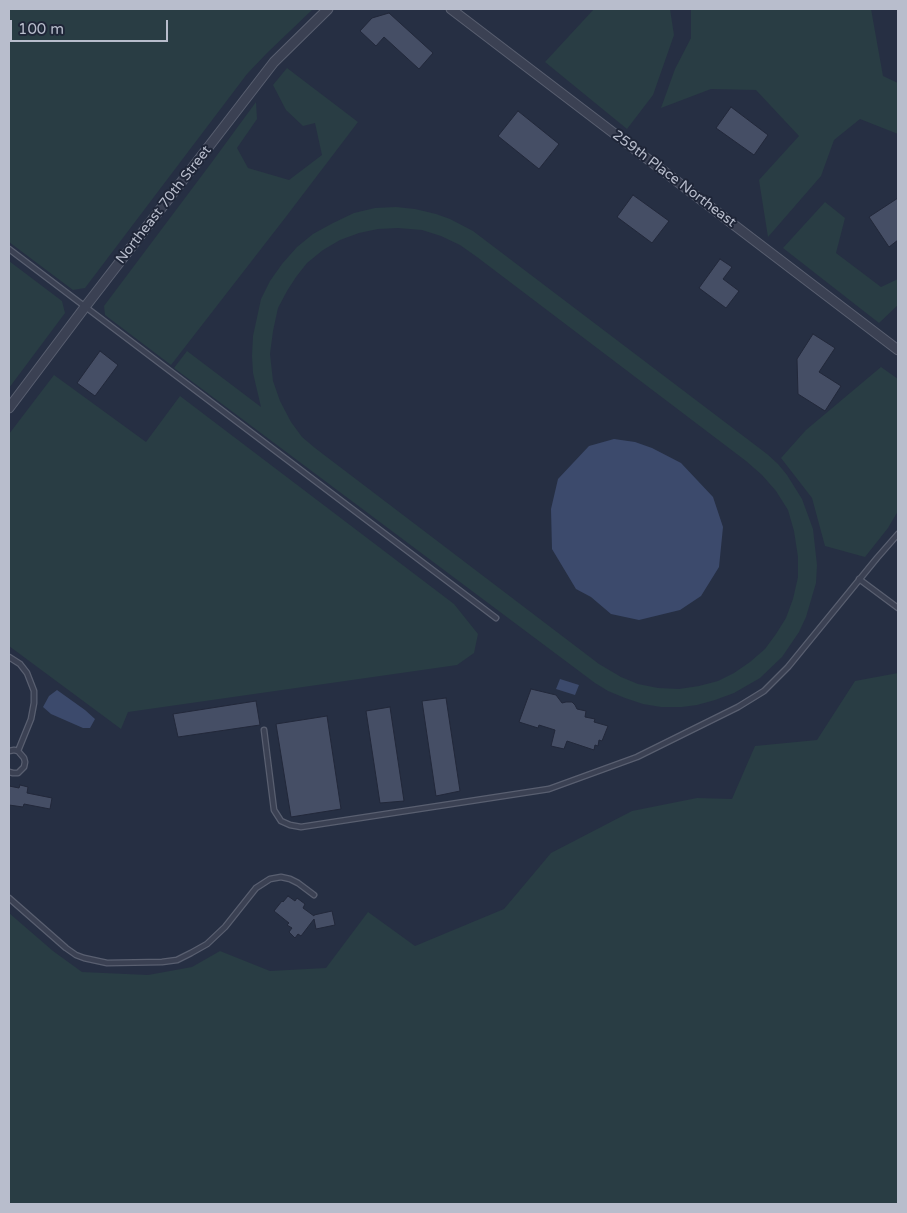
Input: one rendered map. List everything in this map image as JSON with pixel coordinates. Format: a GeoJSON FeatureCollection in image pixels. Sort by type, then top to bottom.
{"type":"FeatureCollection","features":[{"type":"Feature","properties":{"kind":"street","name":"Northeast 70th Street"},"geometry":{"type":"LineString","coordinates":[[9,408],[274,62],[328,9]]}},
{"type":"Feature","properties":{"kind":"street","name":"259th Place Northeast"},"geometry":{"type":"LineString","coordinates":[[451,9],[898,350]]}},
{"type":"Feature","properties":{"kind":"lane"},"geometry":{"type":"LineString","coordinates":[[9,250],[496,618]]}},
{"type":"Feature","properties":{"kind":"lane"},"geometry":{"type":"LineString","coordinates":[[264,730],[274,810],[281,821],[301,828],[549,789],[637,757],[738,708],[764,691],[788,667],[898,534]]}},
{"type":"Feature","properties":{"kind":"lane"},"geometry":{"type":"LineString","coordinates":[[859,579],[898,608]]}},
{"type":"Feature","properties":{"kind":"lane"},"geometry":{"type":"LineString","coordinates":[[9,657],[20,664],[27,673],[34,691],[31,719],[18,751]]}},
{"type":"Feature","properties":{"kind":"lane"},"geometry":{"type":"LineString","coordinates":[[9,751],[18,751],[24,758],[24,767],[18,773],[9,772]]}},
{"type":"Feature","properties":{"kind":"lane"},"geometry":{"type":"LineString","coordinates":[[9,898],[76,955],[107,963],[162,962],[176,960],[191,953],[207,944],[225,927],[256,888],[270,879],[281,877],[290,879],[314,895]]}},
{"type":"Feature","properties":{"kind":"shaded area"},"geometry":{"type":"Polygon","coordinates":[[[9,9],[313,9],[247,74],[85,288],[73,290],[9,242],[9,9]]]}},
{"type":"Feature","properties":{"kind":"shaded area"},"geometry":{"type":"Polygon","coordinates":[[[594,9],[670,9],[674,35],[653,95],[627,129],[545,62],[594,9]]]}},
{"type":"Feature","properties":{"kind":"shaded area"},"geometry":{"type":"Polygon","coordinates":[[[691,9],[871,9],[883,76],[898,83],[898,134],[860,119],[834,140],[821,176],[768,237],[759,180],[799,136],[756,90],[711,89],[661,108],[675,69],[691,38],[691,9]]]}},
{"type":"Feature","properties":{"kind":"shaded area"},"geometry":{"type":"Polygon","coordinates":[[[287,68],[358,122],[171,365],[105,315],[104,306],[256,102],[257,119],[237,148],[248,168],[289,180],[322,155],[315,123],[303,126],[286,110],[273,85],[287,68]]]}},
{"type":"Feature","properties":{"kind":"shaded area"},"geometry":{"type":"Polygon","coordinates":[[[825,202],[845,218],[836,253],[881,287],[898,279],[898,305],[879,323],[783,248],[825,202]]]}},
{"type":"Feature","properties":{"kind":"shaded area"},"geometry":{"type":"Polygon","coordinates":[[[396,207],[415,209],[450,219],[473,231],[778,464],[802,499],[813,529],[817,565],[816,583],[806,617],[799,632],[782,657],[760,678],[734,693],[697,705],[682,707],[661,707],[643,704],[608,691],[174,368],[187,351],[261,407],[253,373],[253,336],[261,299],[270,281],[297,247],[313,234],[354,213],[375,208],[396,207]],[[378,229],[340,240],[323,250],[307,263],[287,291],[278,308],[270,354],[273,381],[280,401],[291,422],[302,437],[599,664],[621,677],[638,684],[658,688],[679,689],[718,681],[750,662],[765,649],[786,618],[798,577],[798,557],[794,531],[788,510],[776,491],[746,461],[477,257],[460,245],[422,230],[378,229]]]}},
{"type":"Feature","properties":{"kind":"shaded area"},"geometry":{"type":"Polygon","coordinates":[[[9,261],[62,301],[65,313],[9,388],[9,261]]]}},
{"type":"Feature","properties":{"kind":"shaded area"},"geometry":{"type":"Polygon","coordinates":[[[881,367],[898,379],[898,511],[888,528],[865,557],[825,546],[812,498],[781,458],[806,430],[881,367]]]}},
{"type":"Feature","properties":{"kind":"shaded area"},"geometry":{"type":"Polygon","coordinates":[[[54,375],[146,442],[180,396],[454,604],[478,634],[474,653],[457,665],[128,712],[121,729],[9,646],[9,434],[54,375]]]}},
{"type":"Feature","properties":{"kind":"shaded area"},"geometry":{"type":"Polygon","coordinates":[[[898,673],[898,1204],[9,1204],[9,913],[53,951],[82,972],[148,975],[192,967],[220,951],[270,971],[326,968],[368,912],[415,946],[504,909],[551,853],[632,811],[697,798],[732,799],[755,746],[817,740],[855,681],[898,673]]]}},
{"type":"Feature","properties":{"kind":"water"},"geometry":{"type":"Polygon","coordinates":[[[614,439],[635,442],[652,448],[681,463],[713,497],[723,527],[719,567],[701,596],[680,610],[639,620],[611,614],[591,597],[576,589],[552,549],[551,509],[558,479],[589,446],[614,439]]]}},
{"type":"Feature","properties":{"kind":"water"},"geometry":{"type":"Polygon","coordinates":[[[560,679],[579,685],[575,695],[556,689],[560,679]]]}},
{"type":"Feature","properties":{"kind":"water"},"geometry":{"type":"Polygon","coordinates":[[[57,690],[95,719],[90,728],[83,728],[51,714],[43,707],[49,696],[57,690]]]}},
{"type":"Feature","properties":{"kind":"building"},"geometry":{"type":"Polygon","coordinates":[[[389,13],[433,53],[419,69],[384,37],[376,46],[360,31],[372,18],[389,13]]]}},
{"type":"Feature","properties":{"kind":"building"},"geometry":{"type":"Polygon","coordinates":[[[731,107],[768,135],[754,155],[716,128],[731,107]]]}},
{"type":"Feature","properties":{"kind":"building"},"geometry":{"type":"Polygon","coordinates":[[[518,111],[559,144],[539,169],[498,136],[518,111]]]}},
{"type":"Feature","properties":{"kind":"building"},"geometry":{"type":"Polygon","coordinates":[[[633,195],[669,221],[652,243],[617,217],[633,195]]]}},
{"type":"Feature","properties":{"kind":"building"},"geometry":{"type":"Polygon","coordinates":[[[898,198],[898,240],[889,247],[869,217],[898,198]]]}},
{"type":"Feature","properties":{"kind":"building"},"geometry":{"type":"Polygon","coordinates":[[[720,259],[732,267],[723,279],[739,291],[726,308],[699,288],[720,259]]]}},
{"type":"Feature","properties":{"kind":"building"},"geometry":{"type":"Polygon","coordinates":[[[813,334],[835,348],[819,372],[841,386],[825,411],[798,394],[797,359],[813,334]]]}},
{"type":"Feature","properties":{"kind":"building"},"geometry":{"type":"Polygon","coordinates":[[[100,351],[118,365],[95,396],[77,383],[100,351]]]}},
{"type":"Feature","properties":{"kind":"building"},"geometry":{"type":"Polygon","coordinates":[[[531,689],[556,695],[562,703],[572,702],[577,709],[586,711],[585,717],[595,719],[594,722],[608,726],[602,741],[599,740],[598,746],[595,745],[594,750],[567,741],[564,749],[551,746],[555,730],[539,725],[538,728],[519,722],[531,689]]]}},
{"type":"Feature","properties":{"kind":"building"},"geometry":{"type":"Polygon","coordinates":[[[446,698],[460,791],[436,796],[422,701],[446,698]]]}},
{"type":"Feature","properties":{"kind":"building"},"geometry":{"type":"Polygon","coordinates":[[[256,701],[260,725],[178,737],[173,714],[256,701]]]}},
{"type":"Feature","properties":{"kind":"building"},"geometry":{"type":"Polygon","coordinates":[[[390,707],[404,801],[380,803],[366,711],[390,707]]]}},
{"type":"Feature","properties":{"kind":"building"},"geometry":{"type":"Polygon","coordinates":[[[327,716],[341,809],[291,817],[276,724],[327,716]]]}},
{"type":"Feature","properties":{"kind":"building"},"geometry":{"type":"Polygon","coordinates":[[[20,785],[28,787],[27,793],[52,798],[50,809],[24,804],[23,807],[9,805],[9,786],[19,788],[20,785]]]}},
{"type":"Feature","properties":{"kind":"building"},"geometry":{"type":"Polygon","coordinates":[[[288,896],[295,901],[297,898],[305,904],[303,908],[314,916],[332,911],[335,925],[316,929],[314,919],[301,936],[298,934],[295,938],[289,932],[292,928],[287,925],[289,923],[274,911],[288,896]]]}}]}
